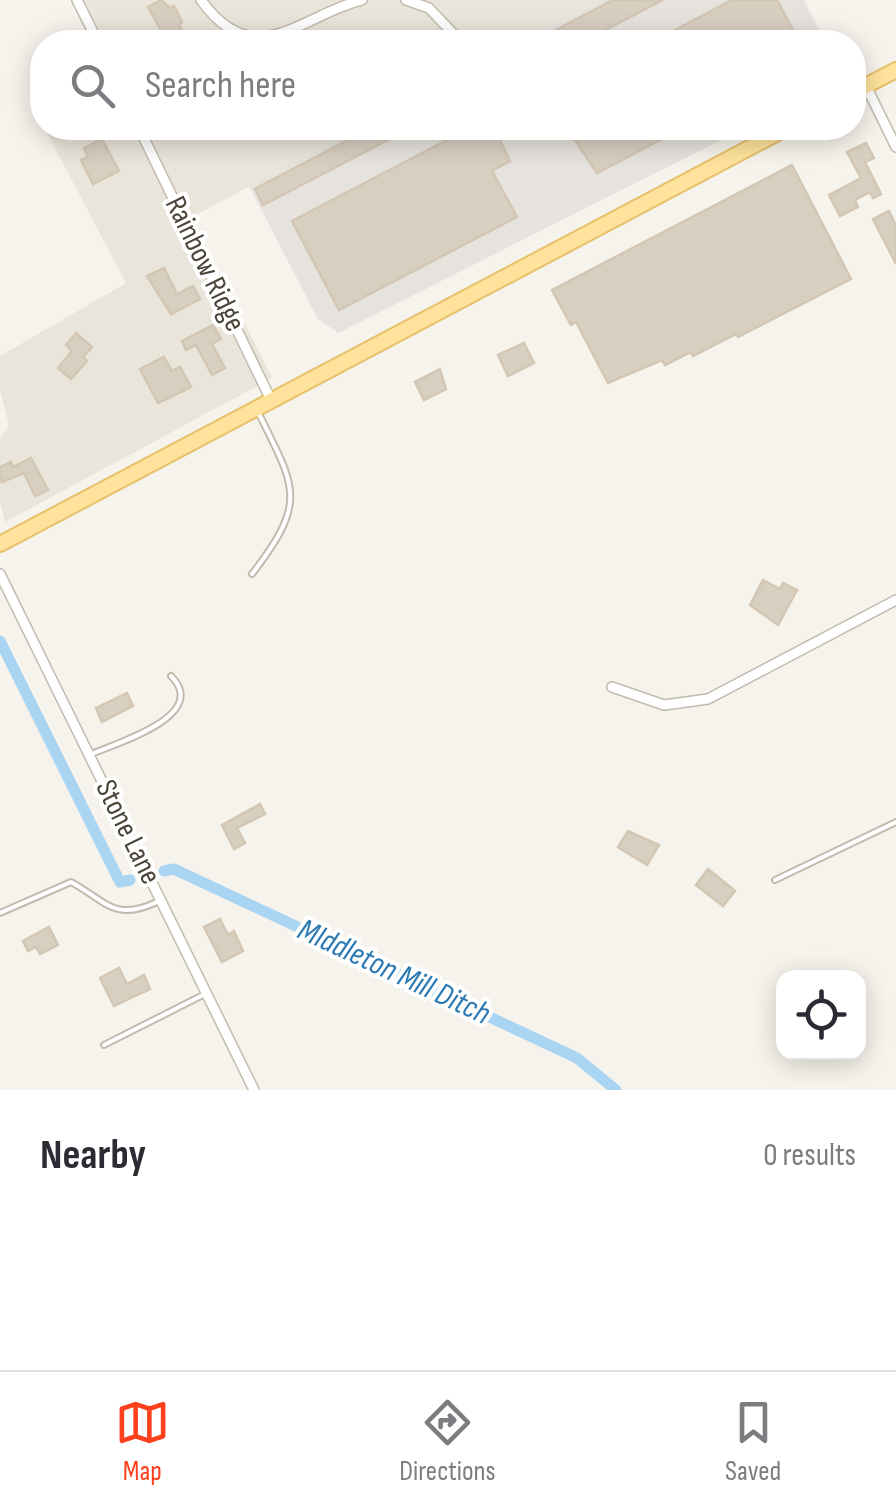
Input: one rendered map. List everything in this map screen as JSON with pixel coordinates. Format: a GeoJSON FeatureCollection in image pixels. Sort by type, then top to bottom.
{"type":"FeatureCollection","features":[{"type":"Feature","properties":{"kind":"main road"},"geometry":{"type":"LineString","coordinates":[[866,86],[896,70]]}},
{"type":"Feature","properties":{"kind":"main road"},"geometry":{"type":"LineString","coordinates":[[0,544],[764,140]]}},
{"type":"Feature","properties":{"kind":"street"},"geometry":{"type":"LineString","coordinates":[[77,0],[92,30]]}},
{"type":"Feature","properties":{"kind":"street"},"geometry":{"type":"LineString","coordinates":[[200,0],[237,30]]}},
{"type":"Feature","properties":{"kind":"street"},"geometry":{"type":"LineString","coordinates":[[298,30],[362,0]]}},
{"type":"Feature","properties":{"kind":"street"},"geometry":{"type":"LineString","coordinates":[[406,0],[432,4],[452,30]]}},
{"type":"Feature","properties":{"kind":"street"},"geometry":{"type":"LineString","coordinates":[[866,99],[896,148]]}},
{"type":"Feature","properties":{"kind":"street","name":"Rainbow Ridge"},"geometry":{"type":"LineString","coordinates":[[145,140],[271,400]]}},
{"type":"Feature","properties":{"kind":"street","name":"Stone Lane"},"geometry":{"type":"LineString","coordinates":[[0,574],[254,1090]]}},
{"type":"Feature","properties":{"kind":"street"},"geometry":{"type":"LineString","coordinates":[[612,687],[664,704],[708,698],[896,600]]}},
{"type":"Feature","properties":{"kind":"lane"},"geometry":{"type":"LineString","coordinates":[[252,574],[293,503],[289,477],[256,408]]}},
{"type":"Feature","properties":{"kind":"lane"},"geometry":{"type":"LineString","coordinates":[[90,755],[168,720],[179,709],[182,695],[172,676]]}},
{"type":"Feature","properties":{"kind":"lane"},"geometry":{"type":"LineString","coordinates":[[775,880],[896,822]]}},
{"type":"Feature","properties":{"kind":"lane"},"geometry":{"type":"LineString","coordinates":[[0,913],[71,882],[113,911],[139,910],[162,900]]}},
{"type":"Feature","properties":{"kind":"lane"},"geometry":{"type":"LineString","coordinates":[[104,1046],[207,993]]}},
{"type":"Feature","properties":{"kind":"shaded area"},"geometry":{"type":"Polygon","coordinates":[[[84,0],[603,0],[545,30],[99,30],[84,0]]]}},
{"type":"Feature","properties":{"kind":"shaded area"},"geometry":{"type":"Polygon","coordinates":[[[603,0],[804,0],[819,30],[545,30],[603,0]]]}},
{"type":"Feature","properties":{"kind":"shaded area"},"geometry":{"type":"Polygon","coordinates":[[[51,140],[337,140],[192,217],[272,378],[5,522],[0,501],[0,437],[9,426],[0,390],[0,356],[126,283],[51,140]]]}},
{"type":"Feature","properties":{"kind":"shaded area"},"geometry":{"type":"Polygon","coordinates":[[[337,140],[721,140],[338,333],[318,319],[249,186],[337,140]]]}},
{"type":"Feature","properties":{"kind":"building"},"geometry":{"type":"Polygon","coordinates":[[[161,0],[170,8],[174,6],[182,30],[161,30],[148,7],[161,0]]]}},
{"type":"Feature","properties":{"kind":"building"},"geometry":{"type":"Polygon","coordinates":[[[613,0],[663,0],[605,30],[556,30],[613,0]]]}},
{"type":"Feature","properties":{"kind":"building"},"geometry":{"type":"Polygon","coordinates":[[[732,0],[777,0],[793,30],[675,30],[732,0]]]}},
{"type":"Feature","properties":{"kind":"building"},"geometry":{"type":"Polygon","coordinates":[[[103,140],[119,171],[93,184],[81,160],[88,157],[84,148],[103,140]]]}},
{"type":"Feature","properties":{"kind":"building"},"geometry":{"type":"Polygon","coordinates":[[[348,140],[388,140],[263,205],[255,189],[348,140]]]}},
{"type":"Feature","properties":{"kind":"building"},"geometry":{"type":"Polygon","coordinates":[[[447,140],[500,140],[510,161],[492,171],[517,217],[339,310],[292,221],[447,140]]]}},
{"type":"Feature","properties":{"kind":"building"},"geometry":{"type":"Polygon","coordinates":[[[575,140],[660,140],[597,173],[575,140]]]}},
{"type":"Feature","properties":{"kind":"building"},"geometry":{"type":"Polygon","coordinates":[[[866,143],[874,158],[865,162],[881,194],[873,198],[870,192],[855,200],[858,207],[840,216],[829,195],[861,178],[847,152],[866,143]]]}},
{"type":"Feature","properties":{"kind":"building"},"geometry":{"type":"Polygon","coordinates":[[[792,165],[851,279],[738,337],[736,334],[665,365],[662,360],[608,383],[576,322],[571,325],[552,290],[792,165]]]}},
{"type":"Feature","properties":{"kind":"building"},"geometry":{"type":"Polygon","coordinates":[[[889,211],[896,226],[896,264],[873,219],[889,211]]]}},
{"type":"Feature","properties":{"kind":"building"},"geometry":{"type":"Polygon","coordinates":[[[164,268],[177,294],[193,286],[200,299],[171,314],[147,276],[164,268]]]}},
{"type":"Feature","properties":{"kind":"building"},"geometry":{"type":"Polygon","coordinates":[[[213,325],[221,339],[212,344],[225,368],[212,375],[196,345],[186,350],[182,341],[213,325]]]}},
{"type":"Feature","properties":{"kind":"building"},"geometry":{"type":"Polygon","coordinates":[[[76,333],[92,347],[83,357],[87,361],[71,379],[58,368],[72,351],[66,345],[76,333]]]}},
{"type":"Feature","properties":{"kind":"building"},"geometry":{"type":"Polygon","coordinates":[[[524,343],[534,363],[508,376],[498,355],[524,343]]]}},
{"type":"Feature","properties":{"kind":"building"},"geometry":{"type":"Polygon","coordinates":[[[164,357],[172,371],[180,367],[191,387],[158,403],[140,369],[164,357]]]}},
{"type":"Feature","properties":{"kind":"building"},"geometry":{"type":"Polygon","coordinates":[[[440,369],[446,389],[424,400],[415,382],[440,369]]]}},
{"type":"Feature","properties":{"kind":"building"},"geometry":{"type":"Polygon","coordinates":[[[31,458],[48,490],[35,496],[24,473],[2,482],[0,476],[0,467],[11,462],[13,467],[31,458]]]}},
{"type":"Feature","properties":{"kind":"building"},"geometry":{"type":"Polygon","coordinates":[[[763,580],[780,589],[783,583],[797,590],[778,625],[750,605],[763,580]]]}},
{"type":"Feature","properties":{"kind":"building"},"geometry":{"type":"Polygon","coordinates":[[[127,693],[133,706],[102,722],[96,708],[127,693]]]}},
{"type":"Feature","properties":{"kind":"building"},"geometry":{"type":"Polygon","coordinates":[[[260,804],[265,814],[237,828],[245,843],[234,849],[222,825],[260,804]]]}},
{"type":"Feature","properties":{"kind":"building"},"geometry":{"type":"Polygon","coordinates":[[[628,831],[659,845],[647,865],[618,847],[628,831]]]}},
{"type":"Feature","properties":{"kind":"building"},"geometry":{"type":"Polygon","coordinates":[[[708,869],[735,891],[723,906],[696,885],[708,869]]]}},
{"type":"Feature","properties":{"kind":"building"},"geometry":{"type":"Polygon","coordinates":[[[220,919],[228,935],[234,931],[243,951],[222,962],[204,927],[220,919]]]}},
{"type":"Feature","properties":{"kind":"building"},"geometry":{"type":"Polygon","coordinates":[[[49,927],[58,945],[40,954],[36,947],[28,951],[23,941],[49,927]]]}},
{"type":"Feature","properties":{"kind":"building"},"geometry":{"type":"Polygon","coordinates":[[[119,968],[127,984],[144,975],[150,989],[114,1006],[100,978],[119,968]]]}},
{"type":"Feature","properties":{"kind":"waterway","name":"MIddleton Mill Ditch"},"geometry":{"type":"LineString","coordinates":[[0,641],[120,882],[130,880]]}},
{"type":"Feature","properties":{"kind":"waterway","name":"MIddleton Mill Ditch"},"geometry":{"type":"LineString","coordinates":[[164,871],[174,869],[577,1058],[616,1090]]}}]}
